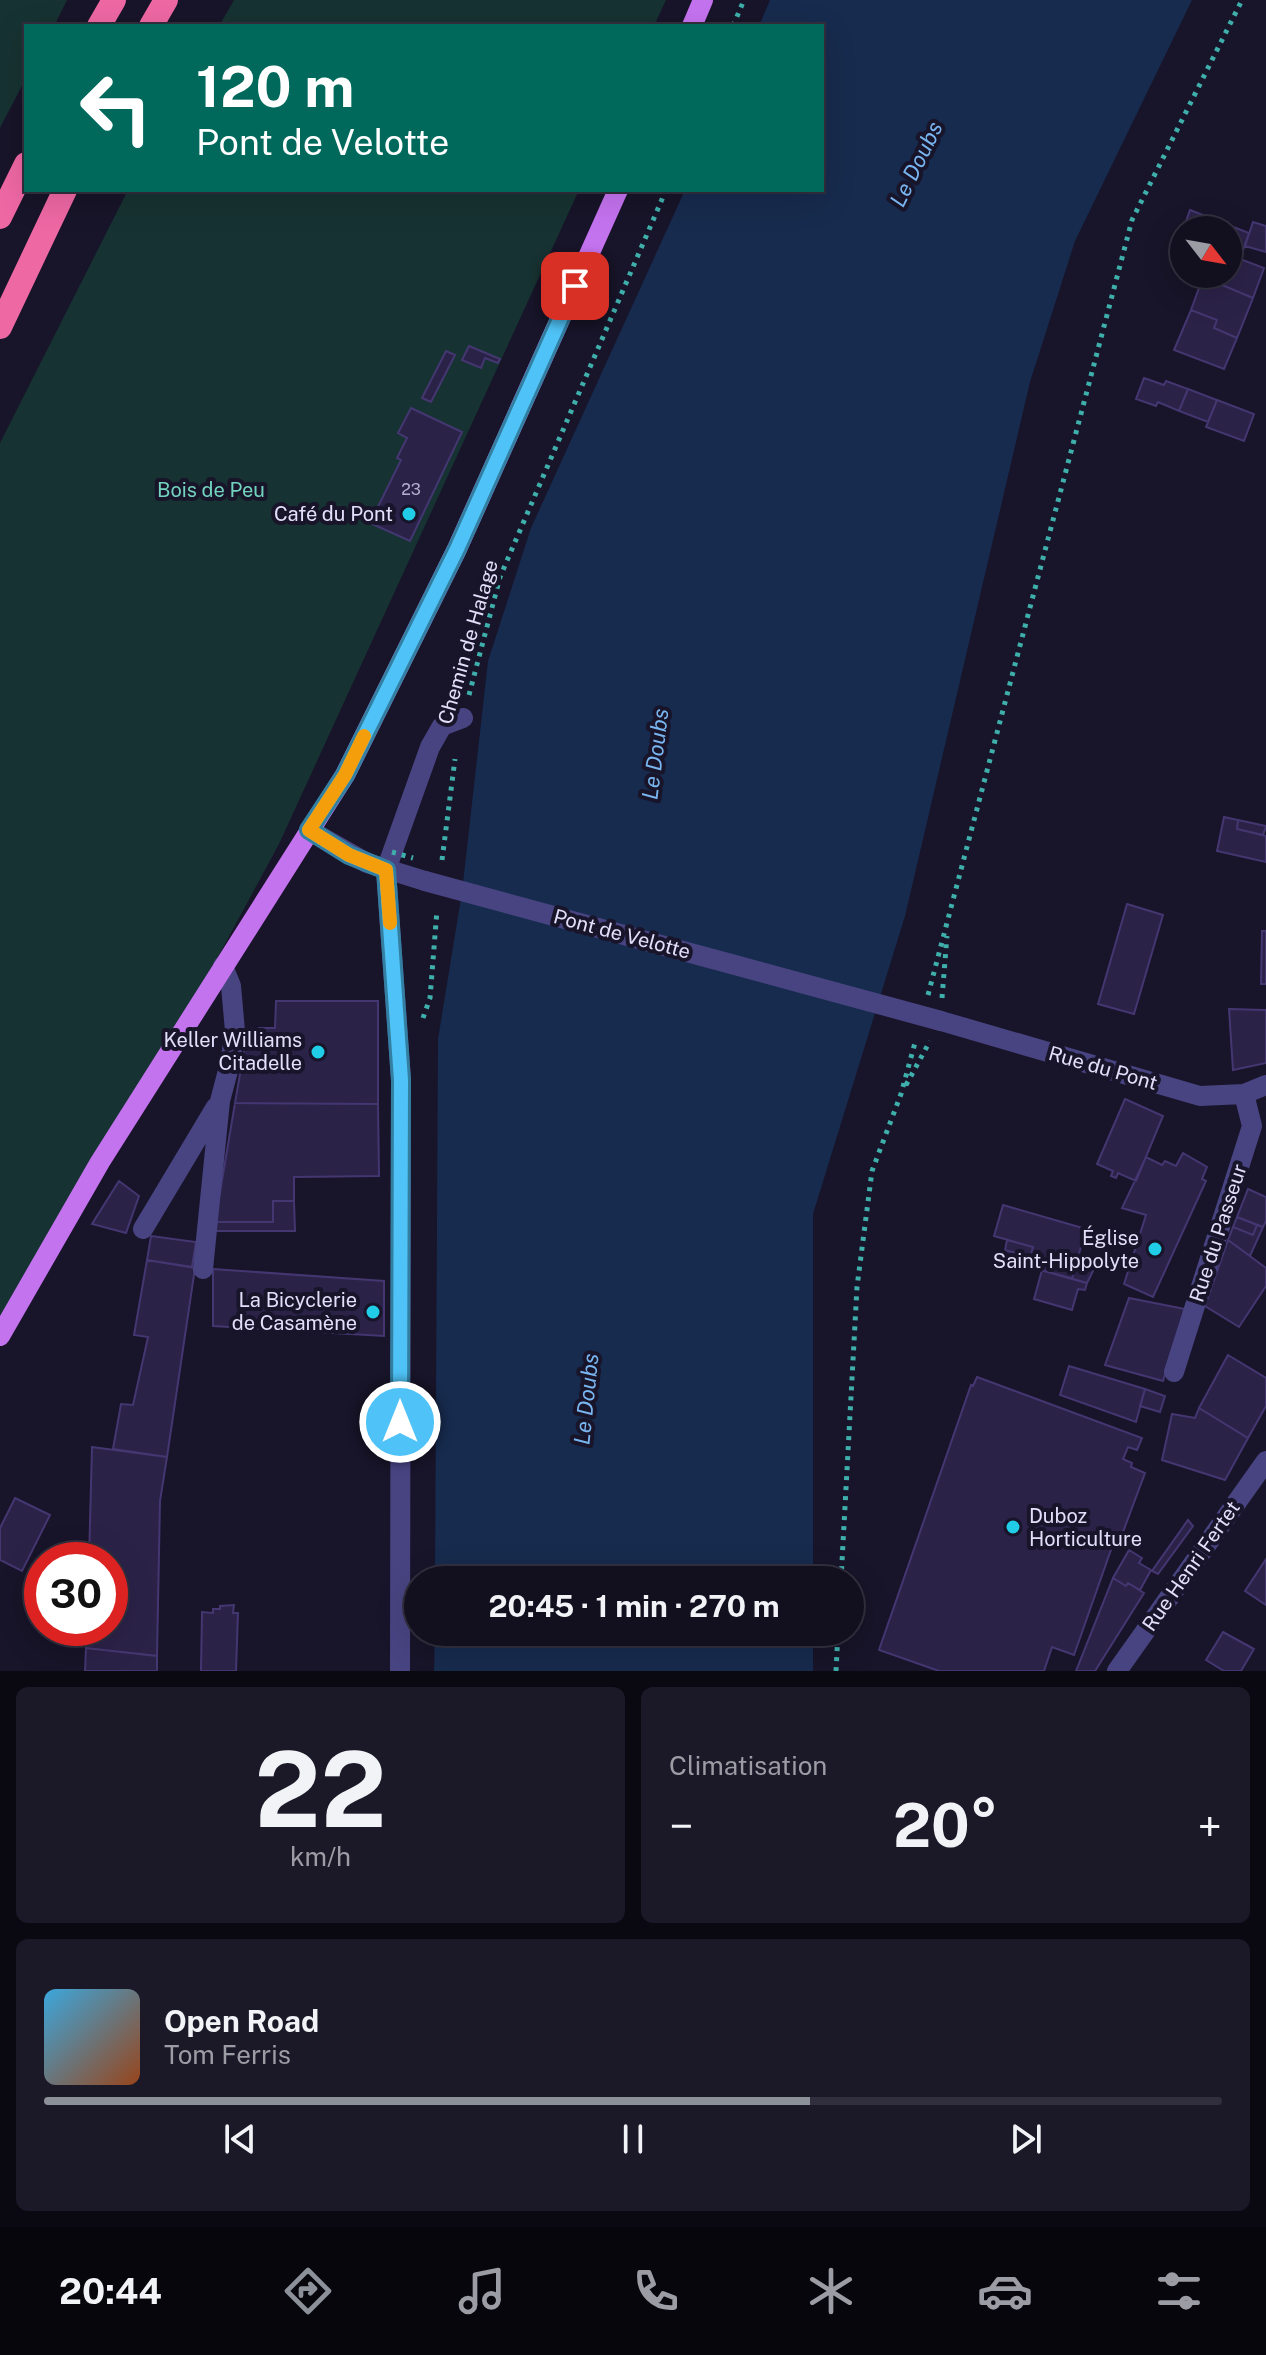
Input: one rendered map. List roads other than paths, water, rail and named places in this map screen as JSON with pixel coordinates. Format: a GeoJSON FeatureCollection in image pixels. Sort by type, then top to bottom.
{"type":"FeatureCollection","features":[{"type":"Feature","properties":{"kind":"highway"},"geometry":{"type":"LineString","coordinates":[[100,24],[114,0]]}},
{"type":"Feature","properties":{"kind":"highway"},"geometry":{"type":"LineString","coordinates":[[152,24],[166,0]]}},
{"type":"Feature","properties":{"kind":"highway"},"geometry":{"type":"LineString","coordinates":[[0,217],[24,168]]}},
{"type":"Feature","properties":{"kind":"highway"},"geometry":{"type":"LineString","coordinates":[[0,327],[64,192]]}},
{"type":"Feature","properties":{"kind":"main road"},"geometry":{"type":"LineString","coordinates":[[693,24],[703,0]]}},
{"type":"Feature","properties":{"kind":"main road"},"geometry":{"type":"LineString","coordinates":[[0,1336],[100,1162],[345,775],[457,549],[617,192]]}},
{"type":"Feature","properties":{"kind":"street"},"geometry":{"type":"LineString","coordinates":[[400,1671],[401,1080],[386,870],[430,747],[442,726],[463,718]]}},
{"type":"Feature","properties":{"kind":"street","name":"Pont de Velotte"},"geometry":{"type":"LineString","coordinates":[[309,830],[349,855],[386,870],[433,874],[933,1015]]}},
{"type":"Feature","properties":{"kind":"street"},"geometry":{"type":"LineString","coordinates":[[203,1269],[220,1101],[235,1031],[231,986],[223,966]]}},
{"type":"Feature","properties":{"kind":"street","name":"Rue du Pont"},"geometry":{"type":"LineString","coordinates":[[933,1015],[1200,1096],[1244,1094],[1266,1085]]}},
{"type":"Feature","properties":{"kind":"street","name":"Rue du Passeur"},"geometry":{"type":"LineString","coordinates":[[1174,1372],[1252,1126],[1244,1094]]}},
{"type":"Feature","properties":{"kind":"street"},"geometry":{"type":"LineString","coordinates":[[143,1229],[220,1101]]}},
{"type":"Feature","properties":{"kind":"street","name":"Rue Henri Fertet"},"geometry":{"type":"LineString","coordinates":[[1117,1671],[1266,1461]]}},
{"type":"Feature","properties":{"kind":"water","name":"Le Doubs"},"geometry":{"type":"Polygon","coordinates":[[[770,0],[1192,0],[1075,241],[1030,382],[905,916],[813,1214],[813,1566],[435,1566],[438,1039],[462,892],[488,661],[531,528],[684,192],[824,192],[824,24],[760,24],[770,0]]]}},
{"type":"Feature","properties":{"kind":"water"},"geometry":{"type":"Polygon","coordinates":[[[435,1646],[813,1646],[813,1671],[434,1671],[435,1646]]]}},
{"type":"Feature","properties":{"kind":"place","name":"Café du Pont"},"geometry":{"type":"Point","coordinates":[409,514]}},
{"type":"Feature","properties":{"kind":"place","name":"Keller Williams Citadelle"},"geometry":{"type":"Point","coordinates":[318,1052]}},
{"type":"Feature","properties":{"kind":"place","name":"Église Saint-Hippolyte"},"geometry":{"type":"Point","coordinates":[1155,1249]}},
{"type":"Feature","properties":{"kind":"place","name":"La Bicyclerie de Casamène"},"geometry":{"type":"Point","coordinates":[373,1312]}},
{"type":"Feature","properties":{"kind":"place","name":"Duboz Horticulture"},"geometry":{"type":"Point","coordinates":[1013,1527]}},
{"type":"Feature","properties":{"kind":"park label","name":"Bois de Peu"},"geometry":{"type":"Point","coordinates":[211,490]}}]}
